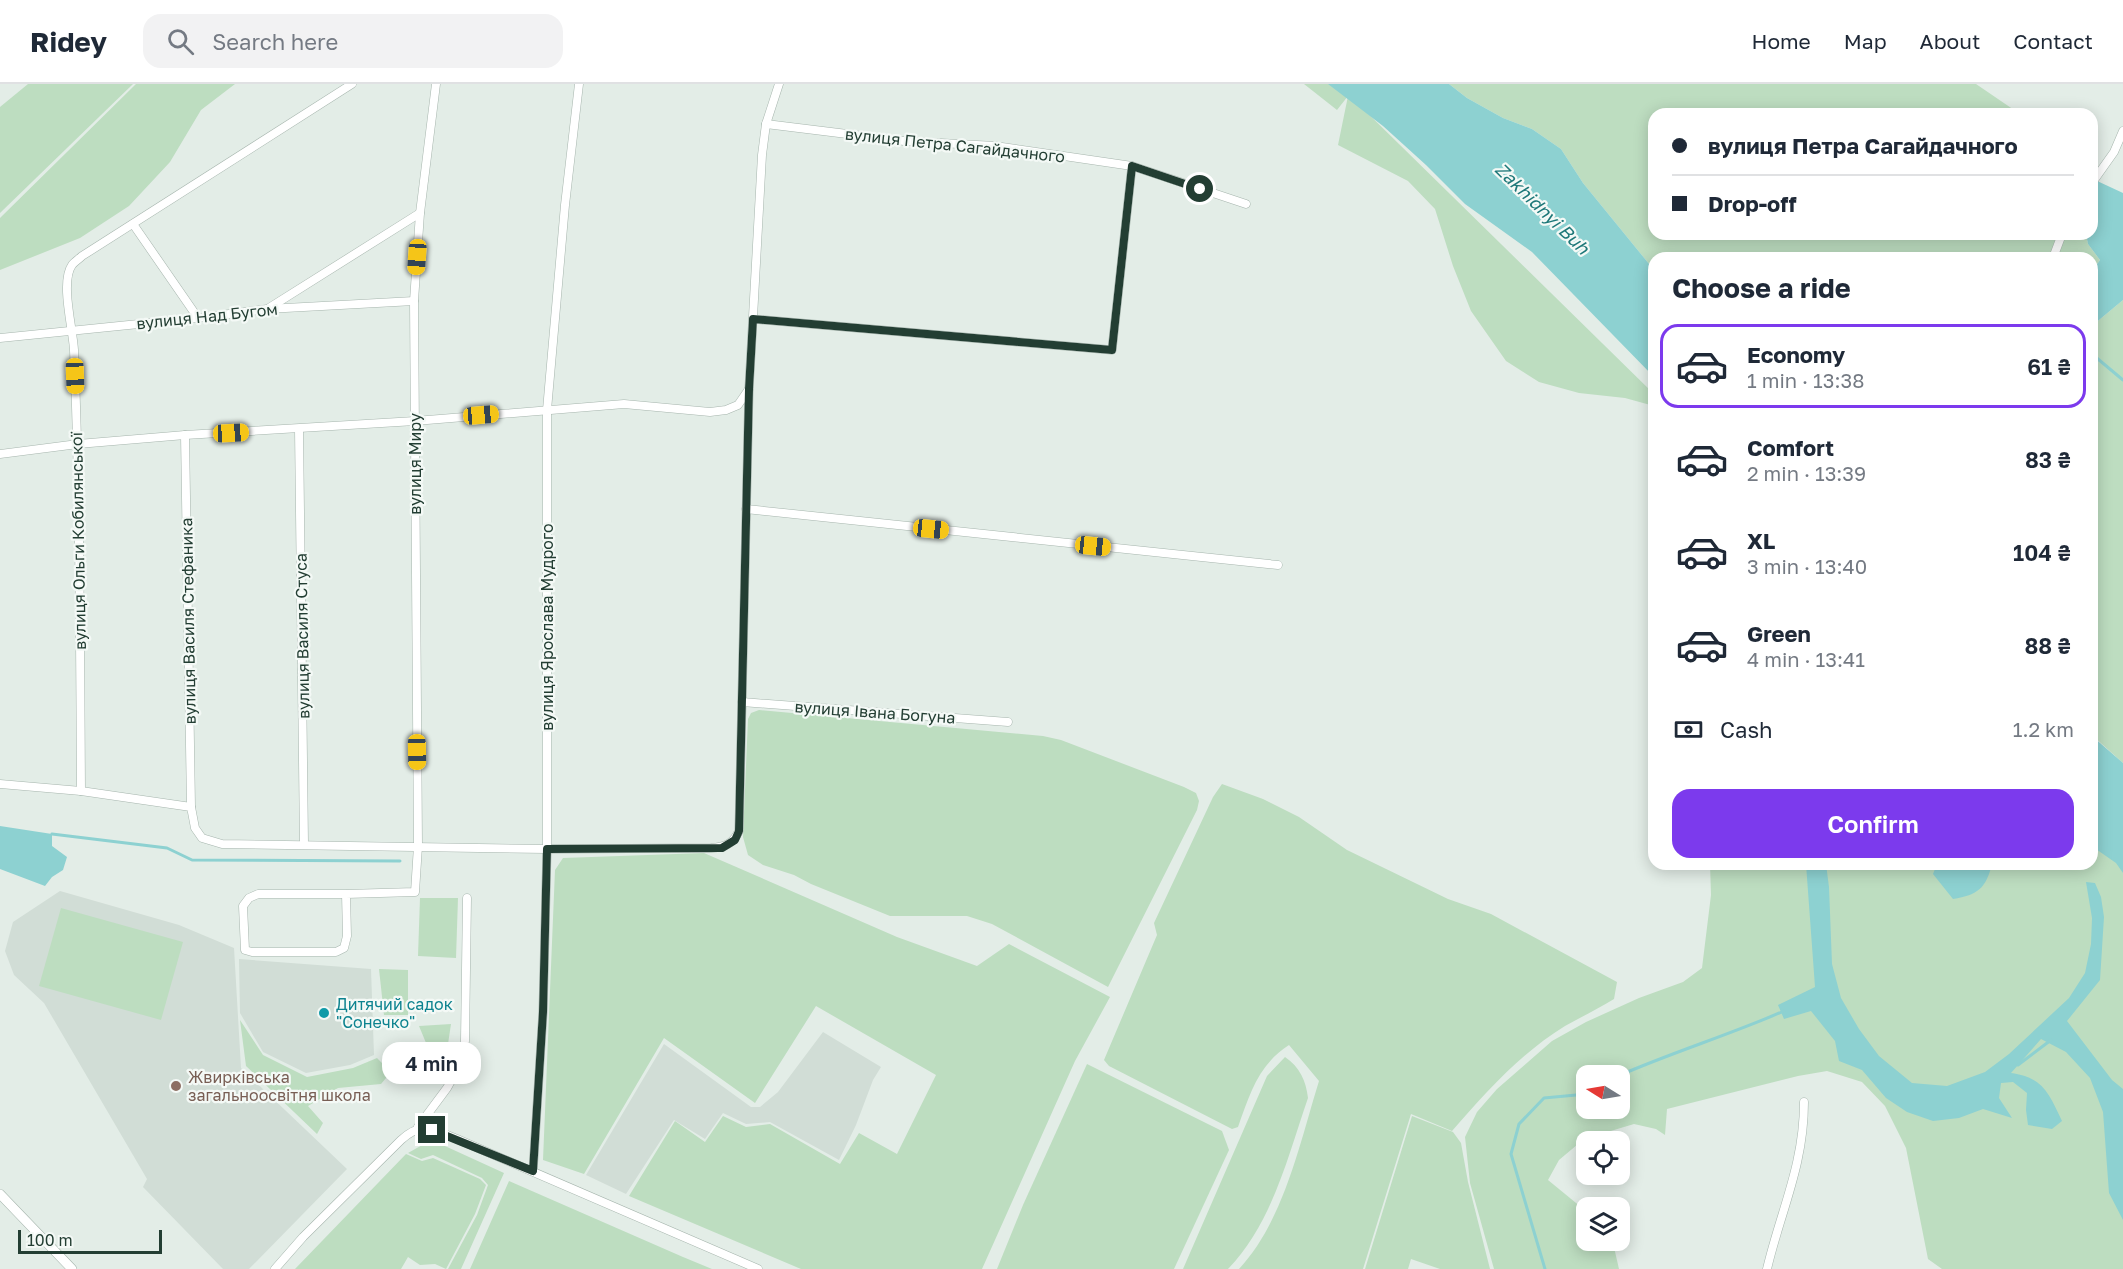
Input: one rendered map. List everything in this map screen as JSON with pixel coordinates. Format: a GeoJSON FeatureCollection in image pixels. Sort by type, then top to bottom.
{"type":"FeatureCollection","features":[{"type":"Feature","properties":{"kind":"street"},"geometry":{"type":"LineString","coordinates":[[198,318],[133,224],[352,84]]}},
{"type":"Feature","properties":{"kind":"street","name":"вулиця Миру"},"geometry":{"type":"LineString","coordinates":[[346,894],[415,892],[418,846],[414,301],[420,213],[436,84]]}},
{"type":"Feature","properties":{"kind":"street","name":"вулиця Ярослава Мудрого"},"geometry":{"type":"LineString","coordinates":[[533,1171],[543,1012],[547,849],[547,410],[565,205],[579,84]]}},
{"type":"Feature","properties":{"kind":"street"},"geometry":{"type":"LineString","coordinates":[[742,702],[749,389],[762,155],[766,124],[779,84]]}},
{"type":"Feature","properties":{"kind":"street","name":"вулиця Петра Сагайдачного"},"geometry":{"type":"LineString","coordinates":[[766,124],[904,141],[995,146],[1132,166],[1246,204]]}},
{"type":"Feature","properties":{"kind":"street"},"geometry":{"type":"LineString","coordinates":[[2098,175],[2114,153],[2123,131]]}},
{"type":"Feature","properties":{"kind":"street"},"geometry":{"type":"LineString","coordinates":[[753,319],[1112,350],[1132,166]]}},
{"type":"Feature","properties":{"kind":"street"},"geometry":{"type":"LineString","coordinates":[[267,309],[420,213]]}},
{"type":"Feature","properties":{"kind":"street","name":"вулиця Ольги Кобилянської"},"geometry":{"type":"LineString","coordinates":[[81,791],[78,444],[73,330],[67,276],[72,265],[82,256],[133,224]]}},
{"type":"Feature","properties":{"kind":"street","name":"вулиця Над Бугом"},"geometry":{"type":"LineString","coordinates":[[0,338],[267,309],[414,301]]}},
{"type":"Feature","properties":{"kind":"street"},"geometry":{"type":"LineString","coordinates":[[0,454],[78,444],[185,435],[415,421],[624,404],[710,412],[726,410],[738,405],[749,389]]}},
{"type":"Feature","properties":{"kind":"street","name":"вулиця Василя Стуса"},"geometry":{"type":"LineString","coordinates":[[299,429],[304,844]]}},
{"type":"Feature","properties":{"kind":"street","name":"вулиця Василя Стефаника"},"geometry":{"type":"LineString","coordinates":[[185,435],[191,807],[195,828],[202,838],[212,842],[271,846],[304,844],[547,849],[722,848],[735,840],[739,831],[742,702]]}},
{"type":"Feature","properties":{"kind":"street"},"geometry":{"type":"LineString","coordinates":[[746,509],[1278,565]]}},
{"type":"Feature","properties":{"kind":"street","name":"вулиця Івана Богуна"},"geometry":{"type":"LineString","coordinates":[[742,702],[1008,722]]}},
{"type":"Feature","properties":{"kind":"street"},"geometry":{"type":"LineString","coordinates":[[0,784],[81,791],[191,807]]}},
{"type":"Feature","properties":{"kind":"street"},"geometry":{"type":"LineString","coordinates":[[258,894],[346,894],[347,936],[344,948],[336,952],[252,952],[245,950],[243,906],[249,898],[258,894]]}},
{"type":"Feature","properties":{"kind":"street"},"geometry":{"type":"LineString","coordinates":[[275,1269],[392,1148],[410,1131],[418,1127],[447,1088],[461,1063],[465,1041],[467,898]]}},
{"type":"Feature","properties":{"kind":"street"},"geometry":{"type":"LineString","coordinates":[[1767,1269],[1797,1167],[1804,1128],[1804,1102]]}},
{"type":"Feature","properties":{"kind":"street"},"geometry":{"type":"LineString","coordinates":[[418,1127],[432,1130],[533,1171],[758,1269]]}},
{"type":"Feature","properties":{"kind":"street"},"geometry":{"type":"LineString","coordinates":[[0,1194],[72,1269]]}},
{"type":"Feature","properties":{"kind":"shaded area","name":"Жвирківська загальноосвітня школа"},"geometry":{"type":"Polygon","coordinates":[[[60,891],[179,925],[234,948],[241,1068],[347,1169],[249,1269],[223,1269],[143,1187],[147,1179],[44,1003],[14,975],[5,951],[13,922],[60,891]]]}},
{"type":"Feature","properties":{"kind":"shaded area"},"geometry":{"type":"Polygon","coordinates":[[[239,959],[371,969],[374,1055],[350,1065],[306,1073],[263,1052],[240,1013],[239,959]]]}},
{"type":"Feature","properties":{"kind":"shaded area"},"geometry":{"type":"Polygon","coordinates":[[[823,1032],[881,1067],[873,1080],[856,1125],[839,1160],[770,1122],[746,1124],[723,1113],[705,1139],[674,1120],[626,1194],[586,1175],[664,1044],[751,1107],[760,1107],[778,1092],[823,1032]]]}},
{"type":"Feature","properties":{"kind":"green space"},"geometry":{"type":"Polygon","coordinates":[[[28,84],[133,84],[0,213],[0,107],[28,84]]]}},
{"type":"Feature","properties":{"kind":"green space"},"geometry":{"type":"Polygon","coordinates":[[[136,84],[235,84],[201,110],[170,162],[129,206],[80,238],[0,270],[0,218],[136,84]]]}},
{"type":"Feature","properties":{"kind":"green space"},"geometry":{"type":"Polygon","coordinates":[[[1304,84],[1332,84],[1348,94],[1648,388],[1648,404],[1625,398],[1579,393],[1539,382],[1506,361],[1471,311],[1453,266],[1435,209],[1408,181],[1338,145],[1348,96],[1337,110],[1304,84]]]}},
{"type":"Feature","properties":{"kind":"green space"},"geometry":{"type":"Polygon","coordinates":[[[1449,84],[1976,84],[2011,108],[1648,108],[1648,240],[2087,240],[2094,252],[1648,252],[1648,263],[1583,183],[1561,149],[1532,129],[1503,118],[1467,98],[1449,84]]]}},
{"type":"Feature","properties":{"kind":"green space"},"geometry":{"type":"Polygon","coordinates":[[[2123,300],[2123,763],[2098,740],[2098,321],[2123,300]]]}},
{"type":"Feature","properties":{"kind":"green space"},"geometry":{"type":"Polygon","coordinates":[[[759,710],[1043,736],[1061,740],[1184,787],[1196,793],[1199,801],[1197,810],[1108,987],[992,924],[967,916],[890,916],[794,875],[763,865],[748,855],[743,837],[748,719],[751,713],[759,710]]]}},
{"type":"Feature","properties":{"kind":"green space"},"geometry":{"type":"Polygon","coordinates":[[[1222,784],[1263,799],[1299,817],[1347,850],[1448,899],[1491,914],[1617,982],[1614,999],[1565,1026],[1534,1048],[1491,1088],[1452,1131],[1411,1114],[1363,1269],[1239,1269],[1255,1250],[1279,1205],[1289,1180],[1319,1081],[1289,1045],[1278,1053],[1262,1071],[1251,1092],[1238,1127],[1232,1129],[1109,1066],[1104,1060],[1157,935],[1154,923],[1213,797],[1222,784]]]}},
{"type":"Feature","properties":{"kind":"green space"},"geometry":{"type":"Polygon","coordinates":[[[2098,822],[2123,861],[2123,1269],[1942,1269],[1928,1259],[1906,1148],[1885,1106],[1862,1082],[1827,1071],[1798,1076],[1667,1109],[1665,1135],[1656,1129],[1634,1124],[1611,1131],[1576,1131],[1576,1146],[1559,1160],[1548,1180],[1576,1203],[1576,1251],[1615,1251],[1619,1269],[1494,1269],[1470,1183],[1465,1137],[1477,1112],[1497,1089],[1552,1041],[1586,1022],[1639,998],[1683,982],[1702,968],[1711,895],[1710,870],[2098,870],[2098,822]]]}},
{"type":"Feature","properties":{"kind":"green space"},"geometry":{"type":"Polygon","coordinates":[[[704,853],[897,937],[977,966],[1009,944],[1110,997],[1075,1061],[982,1269],[801,1269],[629,1196],[675,1121],[705,1142],[723,1116],[746,1127],[770,1124],[840,1164],[859,1133],[897,1154],[936,1075],[816,1006],[755,1103],[664,1038],[584,1174],[543,1160],[555,870],[563,858],[704,853]]]}},
{"type":"Feature","properties":{"kind":"green space"},"geometry":{"type":"Polygon","coordinates":[[[420,898],[458,898],[456,958],[418,956],[420,898]]]}},
{"type":"Feature","properties":{"kind":"green space"},"geometry":{"type":"Polygon","coordinates":[[[61,908],[183,942],[161,1020],[39,986],[61,908]]]}},
{"type":"Feature","properties":{"kind":"green space"},"geometry":{"type":"Polygon","coordinates":[[[379,969],[408,970],[408,1015],[384,1015],[379,969]]]}},
{"type":"Feature","properties":{"kind":"green space"},"geometry":{"type":"Polygon","coordinates":[[[240,1020],[263,1055],[307,1077],[353,1068],[377,1058],[391,1072],[381,1084],[338,1088],[308,1106],[323,1123],[317,1134],[246,1066],[240,1020]]]}},
{"type":"Feature","properties":{"kind":"green space"},"geometry":{"type":"Polygon","coordinates":[[[451,1024],[442,1084],[426,1079],[431,1055],[419,1026],[451,1024]]]}},
{"type":"Feature","properties":{"kind":"green space"},"geometry":{"type":"Polygon","coordinates":[[[1285,1057],[1295,1065],[1301,1075],[1308,1098],[1286,1166],[1267,1210],[1243,1251],[1228,1269],[1183,1269],[1267,1076],[1285,1057]]]}},
{"type":"Feature","properties":{"kind":"green space"},"geometry":{"type":"Polygon","coordinates":[[[1087,1064],[1222,1131],[1229,1150],[1174,1269],[997,1269],[1023,1205],[1087,1064]]]}},
{"type":"Feature","properties":{"kind":"green space"},"geometry":{"type":"Polygon","coordinates":[[[1412,1116],[1453,1132],[1461,1143],[1468,1182],[1490,1269],[1440,1269],[1411,1259],[1408,1269],[1365,1269],[1412,1116]]]}},
{"type":"Feature","properties":{"kind":"green space"},"geometry":{"type":"Polygon","coordinates":[[[434,1141],[504,1173],[461,1269],[448,1269],[477,1215],[488,1185],[482,1178],[433,1155],[421,1159],[408,1153],[434,1141]]]}},
{"type":"Feature","properties":{"kind":"green space"},"geometry":{"type":"Polygon","coordinates":[[[406,1154],[422,1161],[433,1158],[480,1179],[486,1185],[475,1214],[446,1269],[435,1264],[420,1265],[408,1257],[401,1269],[295,1269],[406,1154]]]}},
{"type":"Feature","properties":{"kind":"green space"},"geometry":{"type":"Polygon","coordinates":[[[509,1181],[683,1257],[712,1269],[470,1269],[509,1181]]]}},
{"type":"Feature","properties":{"kind":"water","name":"Zakhidnyi Buh"},"geometry":{"type":"Polygon","coordinates":[[[1328,84],[1449,84],[1467,98],[1503,118],[1532,129],[1561,149],[1583,183],[1648,263],[1648,371],[1532,252],[1465,204],[1383,126],[1328,84]]]}},
{"type":"Feature","properties":{"kind":"water"},"geometry":{"type":"Polygon","coordinates":[[[2098,181],[2123,193],[2123,300],[2098,321],[2098,263],[2100,260],[2098,252],[2094,252],[2087,240],[2098,240],[2098,181]]]}},
{"type":"Feature","properties":{"kind":"water"},"geometry":{"type":"Polygon","coordinates":[[[2098,741],[2123,763],[2123,873],[2116,863],[2098,850],[2098,741]]]}},
{"type":"Feature","properties":{"kind":"water"},"geometry":{"type":"Polygon","coordinates":[[[0,826],[52,834],[52,846],[67,857],[63,870],[52,877],[45,886],[0,869],[0,826]]]}},
{"type":"Feature","properties":{"kind":"water"},"geometry":{"type":"Polygon","coordinates":[[[1806,870],[1827,870],[1832,964],[1841,998],[1859,1029],[1879,1056],[1912,1083],[1947,1086],[1985,1072],[2009,1054],[2069,998],[2085,973],[2091,944],[2092,918],[2086,882],[2095,883],[2101,897],[2104,917],[2100,980],[2067,1021],[2112,1080],[2123,1089],[2123,1220],[2109,1193],[2103,1112],[2090,1078],[2066,1052],[2041,1039],[2011,1073],[2031,1078],[2044,1088],[2062,1121],[2052,1129],[2028,1125],[2027,1093],[2013,1082],[2001,1083],[1999,1098],[2012,1118],[1983,1109],[1959,1118],[1933,1121],[1907,1112],[1886,1098],[1862,1070],[1839,1061],[1835,1041],[1811,1011],[1784,1019],[1778,1005],[1815,987],[1806,870]]]}},
{"type":"Feature","properties":{"kind":"water"},"geometry":{"type":"Polygon","coordinates":[[[1935,870],[1990,870],[1980,889],[1969,895],[1953,899],[1933,874],[1935,870]]]}},
{"type":"Feature","properties":{"kind":"waterway"},"geometry":{"type":"LineString","coordinates":[[2098,359],[2123,380]]}},
{"type":"Feature","properties":{"kind":"waterway"},"geometry":{"type":"LineString","coordinates":[[52,834],[167,848],[192,860],[400,861]]}},
{"type":"Feature","properties":{"kind":"waterway"},"geometry":{"type":"LineString","coordinates":[[1630,1071],[1784,1011]]}},
{"type":"Feature","properties":{"kind":"waterway"},"geometry":{"type":"LineString","coordinates":[[2018,1065],[2051,1040]]}},
{"type":"Feature","properties":{"kind":"waterway"},"geometry":{"type":"LineString","coordinates":[[1545,1269],[1511,1154],[1519,1124],[1544,1098],[1576,1095]]}},
{"type":"Feature","properties":{"kind":"place","name":"Дитячий садок \"Сонечко\""},"geometry":{"type":"Point","coordinates":[324,1013]}},
{"type":"Feature","properties":{"kind":"place","name":"Жвирківська загальноосвітня школа"},"geometry":{"type":"Point","coordinates":[176,1086]}},
{"type":"Feature","properties":{"kind":"route"},"geometry":{"type":"LineString","coordinates":[[432,1130],[533,1171],[543,1012],[547,849],[722,848],[735,840],[739,831],[749,389],[753,319],[1112,350],[1132,166],[1200,189]]}}]}
